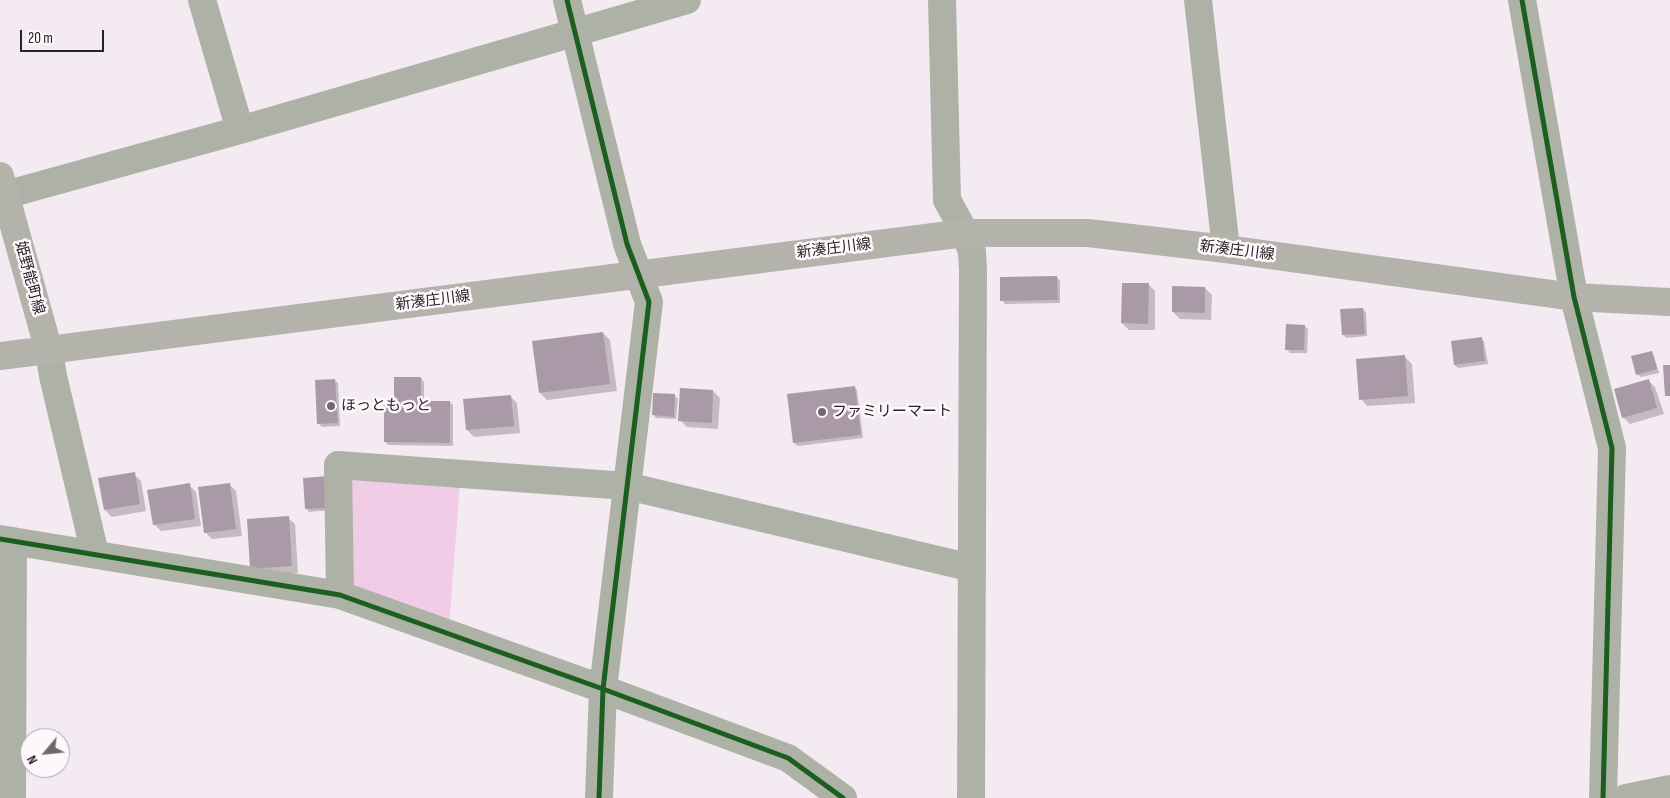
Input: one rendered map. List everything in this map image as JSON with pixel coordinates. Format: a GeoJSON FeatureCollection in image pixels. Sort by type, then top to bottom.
{"type":"FeatureCollection","features":[{"type":"Feature","properties":{"kind":"main road","name":"姫野能町線"},"geometry":{"type":"LineString","coordinates":[[3,186],[48,351]]}},
{"type":"Feature","properties":{"kind":"main road","name":"新湊庄川線"},"geometry":{"type":"LineString","coordinates":[[0,356],[965,233],[1088,233],[1226,248],[1574,297],[1670,302]]}},
{"type":"Feature","properties":{"kind":"street"},"geometry":{"type":"LineString","coordinates":[[202,0],[240,130]]}},
{"type":"Feature","properties":{"kind":"street"},"geometry":{"type":"LineString","coordinates":[[566,0],[627,244],[649,302],[603,689],[599,798]]}},
{"type":"Feature","properties":{"kind":"street"},"geometry":{"type":"LineString","coordinates":[[3,186],[240,130],[688,0]]}},
{"type":"Feature","properties":{"kind":"street"},"geometry":{"type":"LineString","coordinates":[[942,0],[947,200],[965,233],[972,252],[973,270],[971,798]]}},
{"type":"Feature","properties":{"kind":"street"},"geometry":{"type":"LineString","coordinates":[[1198,0],[1226,248]]}},
{"type":"Feature","properties":{"kind":"street"},"geometry":{"type":"LineString","coordinates":[[1522,0],[1574,297],[1612,448],[1603,798]]}},
{"type":"Feature","properties":{"kind":"street"},"geometry":{"type":"LineString","coordinates":[[48,351],[95,554]]}},
{"type":"Feature","properties":{"kind":"street"},"geometry":{"type":"LineString","coordinates":[[340,595],[338,465],[627,486],[972,568]]}},
{"type":"Feature","properties":{"kind":"street"},"geometry":{"type":"LineString","coordinates":[[12,798],[6,540],[340,595],[603,689],[788,758],[843,798]]}},
{"type":"Feature","properties":{"kind":"street"},"geometry":{"type":"LineString","coordinates":[[1626,798],[1670,789]]}},
{"type":"Feature","properties":{"kind":"shaded area"},"geometry":{"type":"Polygon","coordinates":[[[349,468],[460,483],[449,628],[351,592],[349,468]]]}},
{"type":"Feature","properties":{"kind":"building"},"geometry":{"type":"Polygon","coordinates":[[[1057,276],[1058,300],[1000,301],[1000,277],[1057,276]]]}},
{"type":"Feature","properties":{"kind":"building"},"geometry":{"type":"Polygon","coordinates":[[[1122,283],[1149,283],[1148,324],[1121,323],[1122,283]]]}},
{"type":"Feature","properties":{"kind":"building"},"geometry":{"type":"Polygon","coordinates":[[[1172,286],[1205,287],[1205,313],[1172,312],[1172,286]]]}},
{"type":"Feature","properties":{"kind":"building"},"geometry":{"type":"Polygon","coordinates":[[[1363,308],[1365,334],[1342,335],[1340,309],[1363,308]]]}},
{"type":"Feature","properties":{"kind":"building"},"geometry":{"type":"Polygon","coordinates":[[[1286,324],[1305,325],[1304,350],[1285,350],[1286,324]]]}},
{"type":"Feature","properties":{"kind":"building"},"geometry":{"type":"Polygon","coordinates":[[[603,332],[610,384],[539,393],[532,341],[603,332]]]}},
{"type":"Feature","properties":{"kind":"building"},"geometry":{"type":"Polygon","coordinates":[[[1482,337],[1485,361],[1454,365],[1451,341],[1482,337]]]}},
{"type":"Feature","properties":{"kind":"building"},"geometry":{"type":"Polygon","coordinates":[[[1652,351],[1657,369],[1636,375],[1631,356],[1652,351]]]}},
{"type":"Feature","properties":{"kind":"building"},"geometry":{"type":"Polygon","coordinates":[[[1405,355],[1408,396],[1359,400],[1356,359],[1405,355]]]}},
{"type":"Feature","properties":{"kind":"building"},"geometry":{"type":"Polygon","coordinates":[[[1663,365],[1670,365],[1670,396],[1665,396],[1663,365]]]}},
{"type":"Feature","properties":{"kind":"building"},"geometry":{"type":"Polygon","coordinates":[[[394,377],[421,377],[421,401],[450,401],[450,443],[384,442],[384,405],[394,405],[394,377]]]}},
{"type":"Feature","properties":{"kind":"building"},"geometry":{"type":"Polygon","coordinates":[[[335,379],[338,423],[317,424],[315,380],[335,379]]]}},
{"type":"Feature","properties":{"kind":"building"},"geometry":{"type":"Polygon","coordinates":[[[1649,379],[1657,408],[1622,418],[1614,389],[1649,379]]]}},
{"type":"Feature","properties":{"kind":"building"},"geometry":{"type":"Polygon","coordinates":[[[855,386],[861,435],[793,443],[787,394],[855,386]]]}},
{"type":"Feature","properties":{"kind":"building"},"geometry":{"type":"Polygon","coordinates":[[[680,388],[713,390],[712,423],[678,421],[680,388]]]}},
{"type":"Feature","properties":{"kind":"building"},"geometry":{"type":"Polygon","coordinates":[[[653,393],[675,394],[674,417],[652,415],[653,393]]]}},
{"type":"Feature","properties":{"kind":"building"},"geometry":{"type":"Polygon","coordinates":[[[511,395],[514,426],[466,430],[463,399],[511,395]]]}},
{"type":"Feature","properties":{"kind":"building"},"geometry":{"type":"Polygon","coordinates":[[[135,472],[140,504],[104,510],[98,478],[135,472]]]}},
{"type":"Feature","properties":{"kind":"building"},"geometry":{"type":"Polygon","coordinates":[[[328,476],[330,508],[305,509],[303,478],[328,476]]]}},
{"type":"Feature","properties":{"kind":"building"},"geometry":{"type":"Polygon","coordinates":[[[190,483],[195,519],[153,525],[147,490],[190,483]]]}},
{"type":"Feature","properties":{"kind":"building"},"geometry":{"type":"Polygon","coordinates":[[[230,483],[236,529],[204,533],[198,487],[230,483]]]}},
{"type":"Feature","properties":{"kind":"building"},"geometry":{"type":"Polygon","coordinates":[[[289,516],[292,566],[250,569],[247,519],[289,516]]]}},
{"type":"Feature","properties":{"kind":"cycle path"},"geometry":{"type":"LineString","coordinates":[[567,0],[627,244],[649,302],[603,689],[599,798]]}},
{"type":"Feature","properties":{"kind":"cycle path"},"geometry":{"type":"LineString","coordinates":[[1522,0],[1574,297],[1612,448],[1603,798]]}},
{"type":"Feature","properties":{"kind":"cycle path"},"geometry":{"type":"LineString","coordinates":[[0,539],[340,595],[603,689],[788,758],[843,798]]}},
{"type":"Feature","properties":{"kind":"place","name":"ほっともっと"},"geometry":{"type":"Point","coordinates":[331,406]}},
{"type":"Feature","properties":{"kind":"place","name":"ファミリーマート"},"geometry":{"type":"Point","coordinates":[822,412]}}]}
